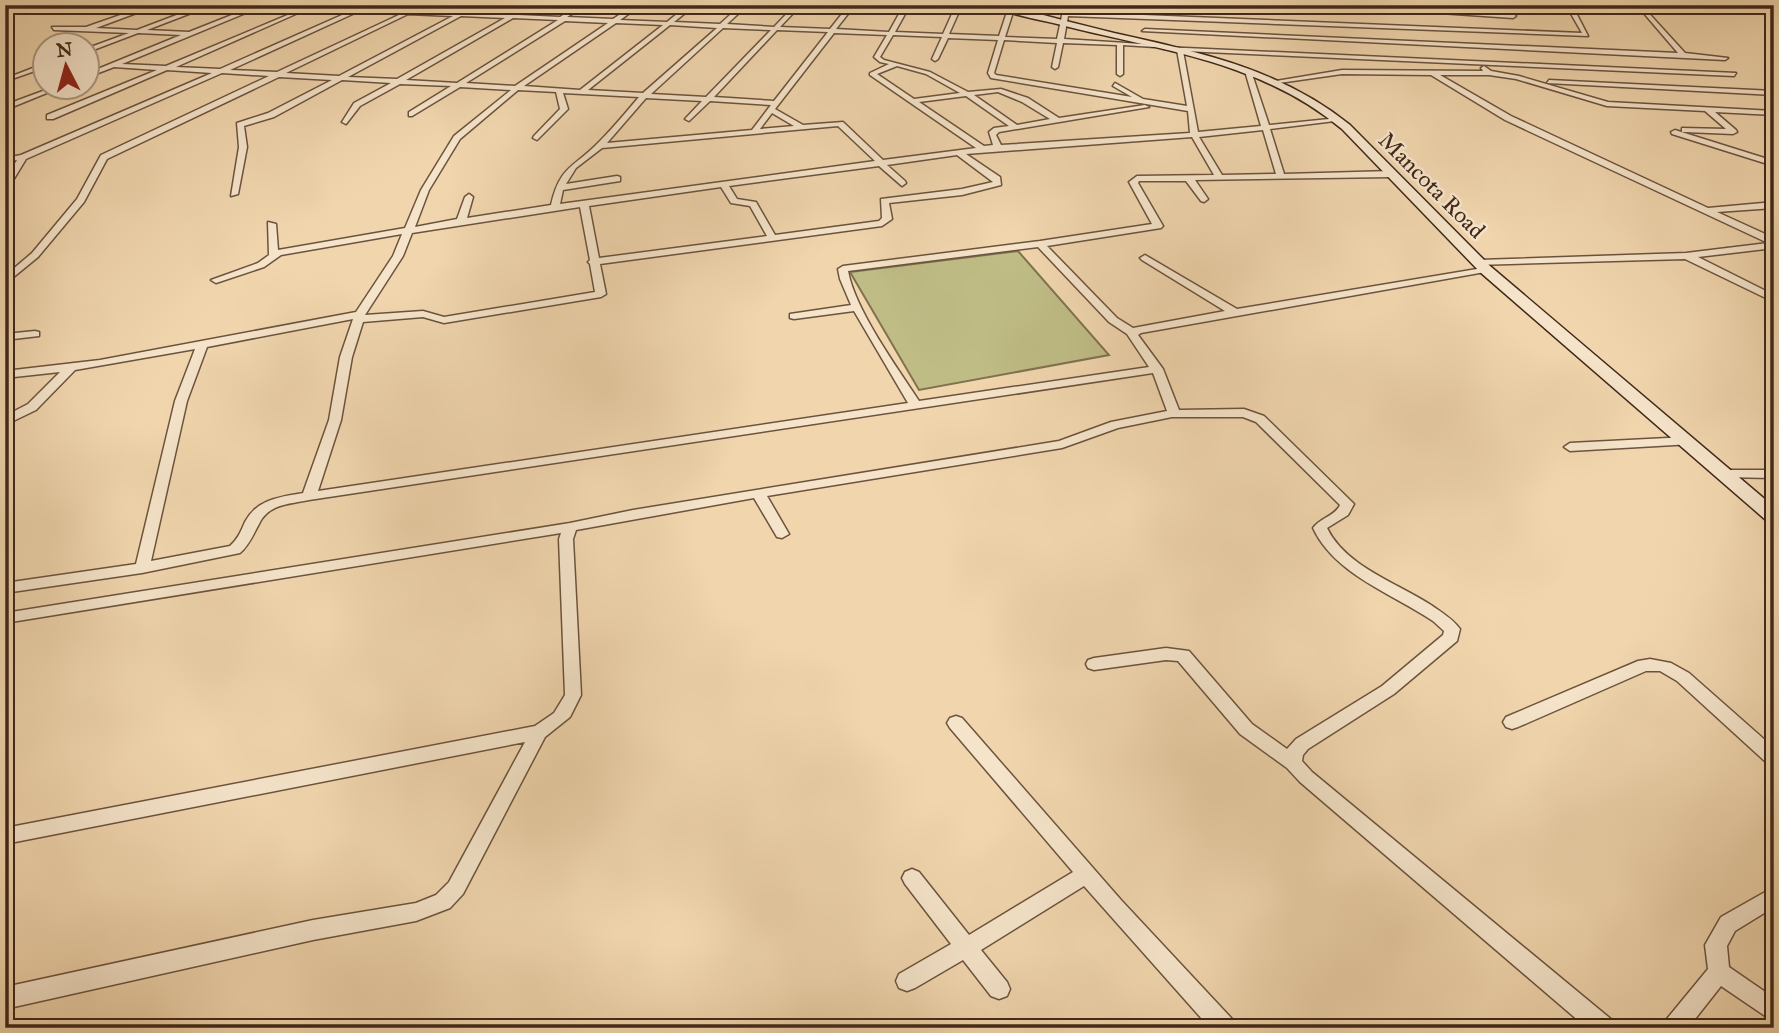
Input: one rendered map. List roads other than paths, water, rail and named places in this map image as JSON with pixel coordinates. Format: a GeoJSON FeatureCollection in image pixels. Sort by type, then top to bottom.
{"type":"FeatureCollection","features":[{"type":"Feature","properties":{"kind":"main road","name":"Mancota Road"},"geometry":{"type":"LineString","coordinates":[[996,5],[1065,19],[1279,81],[1339,120],[1482,266],[1774,517]]}},
{"type":"Feature","properties":{"kind":"street"},"geometry":{"type":"LineString","coordinates":[[87,29],[155,5]]}},
{"type":"Feature","properties":{"kind":"street"},"geometry":{"type":"LineString","coordinates":[[102,45],[209,5]]}},
{"type":"Feature","properties":{"kind":"street"},"geometry":{"type":"LineString","coordinates":[[245,5],[313,6],[1734,74]]}},
{"type":"Feature","properties":{"kind":"street"},"geometry":{"type":"LineString","coordinates":[[5,160],[23,157],[368,5]]}},
{"type":"Feature","properties":{"kind":"street"},"geometry":{"type":"LineString","coordinates":[[5,281],[35,255],[81,200],[104,157],[422,5]]}},
{"type":"Feature","properties":{"kind":"street"},"geometry":{"type":"LineString","coordinates":[[234,194],[243,148],[240,125],[271,115],[478,5]]}},
{"type":"Feature","properties":{"kind":"street"},"geometry":{"type":"LineString","coordinates":[[346,122],[357,105],[532,5]]}},
{"type":"Feature","properties":{"kind":"street"},"geometry":{"type":"LineString","coordinates":[[412,114],[583,5]]}},
{"type":"Feature","properties":{"kind":"street"},"geometry":{"type":"LineString","coordinates":[[309,496],[335,420],[346,356],[360,317],[398,256],[407,231],[450,146],[517,88],[638,5]]}},
{"type":"Feature","properties":{"kind":"street"},"geometry":{"type":"LineString","coordinates":[[583,91],[692,5]]}},
{"type":"Feature","properties":{"kind":"street"},"geometry":{"type":"LineString","coordinates":[[555,208],[559,188],[573,166],[600,146],[644,96],[745,5]]}},
{"type":"Feature","properties":{"kind":"street"},"geometry":{"type":"LineString","coordinates":[[689,119],[798,5]]}},
{"type":"Feature","properties":{"kind":"street"},"geometry":{"type":"LineString","coordinates":[[754,132],[852,5]]}},
{"type":"Feature","properties":{"kind":"street"},"geometry":{"type":"LineString","coordinates":[[907,5],[877,58],[922,69],[1016,127]]}},
{"type":"Feature","properties":{"kind":"street"},"geometry":{"type":"LineString","coordinates":[[935,59],[959,5]]}},
{"type":"Feature","properties":{"kind":"street"},"geometry":{"type":"LineString","coordinates":[[1055,67],[1067,5]]}},
{"type":"Feature","properties":{"kind":"street"},"geometry":{"type":"LineString","coordinates":[[1257,5],[1351,8]]}},
{"type":"Feature","properties":{"kind":"street"},"geometry":{"type":"LineString","coordinates":[[1435,5],[1460,31]]}},
{"type":"Feature","properties":{"kind":"street"},"geometry":{"type":"LineString","coordinates":[[1065,19],[1139,17],[1586,35],[1569,5]]}},
{"type":"Feature","properties":{"kind":"street"},"geometry":{"type":"LineString","coordinates":[[102,69],[261,6]]}},
{"type":"Feature","properties":{"kind":"street"},"geometry":{"type":"LineString","coordinates":[[50,117],[313,6]]}},
{"type":"Feature","properties":{"kind":"street"},"geometry":{"type":"LineString","coordinates":[[1011,9],[991,76],[1191,109]]}},
{"type":"Feature","properties":{"kind":"street"},"geometry":{"type":"LineString","coordinates":[[1644,10],[1683,55]]}},
{"type":"Feature","properties":{"kind":"street"},"geometry":{"type":"LineString","coordinates":[[1441,12],[1513,16]]}},
{"type":"Feature","properties":{"kind":"street"},"geometry":{"type":"LineString","coordinates":[[1139,17],[1145,32],[1160,46]]}},
{"type":"Feature","properties":{"kind":"street"},"geometry":{"type":"LineString","coordinates":[[1292,24],[1306,54]]}},
{"type":"Feature","properties":{"kind":"street"},"geometry":{"type":"LineString","coordinates":[[54,29],[192,35]]}},
{"type":"Feature","properties":{"kind":"street"},"geometry":{"type":"LineString","coordinates":[[1450,30],[1489,73]]}},
{"type":"Feature","properties":{"kind":"street"},"geometry":{"type":"LineString","coordinates":[[1145,32],[1725,58]]}},
{"type":"Feature","properties":{"kind":"street"},"geometry":{"type":"LineString","coordinates":[[1120,44],[1120,74]]}},
{"type":"Feature","properties":{"kind":"street"},"geometry":{"type":"LineString","coordinates":[[1551,50],[1613,105]]}},
{"type":"Feature","properties":{"kind":"street"},"geometry":{"type":"LineString","coordinates":[[1180,51],[1194,135],[1219,177]]}},
{"type":"Feature","properties":{"kind":"street"},"geometry":{"type":"LineString","coordinates":[[1347,56],[1354,71]]}},
{"type":"Feature","properties":{"kind":"street"},"geometry":{"type":"LineString","coordinates":[[896,64],[872,74],[983,149]]}},
{"type":"Feature","properties":{"kind":"street"},"geometry":{"type":"LineString","coordinates":[[112,65],[708,99],[773,106],[800,126]]}},
{"type":"Feature","properties":{"kind":"street"},"geometry":{"type":"LineString","coordinates":[[10,78],[32,70]]}},
{"type":"Feature","properties":{"kind":"street"},"geometry":{"type":"LineString","coordinates":[[1248,71],[1281,176]]}},
{"type":"Feature","properties":{"kind":"street"},"geometry":{"type":"LineString","coordinates":[[1279,81],[1354,71],[1489,73],[1531,81],[1613,105],[1774,113]]}},
{"type":"Feature","properties":{"kind":"street"},"geometry":{"type":"LineString","coordinates":[[1431,72],[1508,118],[1708,210],[1774,244]]}},
{"type":"Feature","properties":{"kind":"street"},"geometry":{"type":"LineString","coordinates":[[1531,81],[1774,93]]}},
{"type":"Feature","properties":{"kind":"street"},"geometry":{"type":"LineString","coordinates":[[914,101],[999,90],[1020,82]]}},
{"type":"Feature","properties":{"kind":"street"},"geometry":{"type":"LineString","coordinates":[[1115,85],[1147,103]]}},
{"type":"Feature","properties":{"kind":"street"},"geometry":{"type":"LineString","coordinates":[[999,90],[1025,100],[1058,121]]}},
{"type":"Feature","properties":{"kind":"street"},"geometry":{"type":"LineString","coordinates":[[537,138],[564,109],[559,91]]}},
{"type":"Feature","properties":{"kind":"street"},"geometry":{"type":"LineString","coordinates":[[5,108],[32,97]]}},
{"type":"Feature","properties":{"kind":"street"},"geometry":{"type":"LineString","coordinates":[[983,133],[1158,105]]}},
{"type":"Feature","properties":{"kind":"street"},"geometry":{"type":"LineString","coordinates":[[1708,110],[1733,132],[1673,131],[1774,164]]}},
{"type":"Feature","properties":{"kind":"street"},"geometry":{"type":"LineString","coordinates":[[216,279],[261,265],[274,255],[461,222],[724,184],[998,147],[1194,135],[1339,120]]}},
{"type":"Feature","properties":{"kind":"street"},"geometry":{"type":"LineString","coordinates":[[600,146],[840,124],[902,183]]}},
{"type":"Feature","properties":{"kind":"street"},"geometry":{"type":"LineString","coordinates":[[993,132],[998,147]]}},
{"type":"Feature","properties":{"kind":"street"},"geometry":{"type":"LineString","coordinates":[[963,135],[973,134]]}},
{"type":"Feature","properties":{"kind":"street"},"geometry":{"type":"LineString","coordinates":[[593,261],[882,223],[887,219],[884,201],[962,192],[998,183],[997,179],[958,152]]}},
{"type":"Feature","properties":{"kind":"street"},"geometry":{"type":"LineString","coordinates":[[5,187],[23,157]]}},
{"type":"Feature","properties":{"kind":"street"},"geometry":{"type":"LineString","coordinates":[[916,406],[857,306],[842,275],[843,269],[1158,226],[1133,181],[1188,177],[1392,174]]}},
{"type":"Feature","properties":{"kind":"street"},"geometry":{"type":"LineString","coordinates":[[1188,177],[1204,199]]}},
{"type":"Feature","properties":{"kind":"street"},"geometry":{"type":"LineString","coordinates":[[559,188],[617,179]]}},
{"type":"Feature","properties":{"kind":"street"},"geometry":{"type":"LineString","coordinates":[[724,184],[734,201],[753,204],[772,237]]}},
{"type":"Feature","properties":{"kind":"street"},"geometry":{"type":"LineString","coordinates":[[461,222],[469,197]]}},
{"type":"Feature","properties":{"kind":"street"},"geometry":{"type":"LineString","coordinates":[[5,375],[71,368],[360,317],[423,314],[444,320],[595,296],[603,290],[593,261],[584,204]]}},
{"type":"Feature","properties":{"kind":"street"},"geometry":{"type":"LineString","coordinates":[[1708,210],[1774,205]]}},
{"type":"Feature","properties":{"kind":"street"},"geometry":{"type":"LineString","coordinates":[[271,224],[274,255]]}},
{"type":"Feature","properties":{"kind":"street"},"geometry":{"type":"LineString","coordinates":[[1040,243],[1113,320],[1133,333],[1138,345],[1157,369],[1174,414]]}},
{"type":"Feature","properties":{"kind":"street"},"geometry":{"type":"LineString","coordinates":[[1133,333],[1144,328],[1482,266],[1686,256],[1774,244]]}},
{"type":"Feature","properties":{"kind":"street"},"geometry":{"type":"LineString","coordinates":[[1686,256],[1774,299]]}},
{"type":"Feature","properties":{"kind":"street"},"geometry":{"type":"LineString","coordinates":[[1145,258],[1234,312]]}},
{"type":"Feature","properties":{"kind":"street"},"geometry":{"type":"LineString","coordinates":[[794,316],[857,306]]}},
{"type":"Feature","properties":{"kind":"street"},"geometry":{"type":"LineString","coordinates":[[5,337],[35,334]]}},
{"type":"Feature","properties":{"kind":"street"},"geometry":{"type":"LineString","coordinates":[[142,568],[181,401],[203,343]]}},
{"type":"Feature","properties":{"kind":"street"},"geometry":{"type":"LineString","coordinates":[[5,421],[32,407],[71,368]]}},
{"type":"Feature","properties":{"kind":"street"},"geometry":{"type":"LineString","coordinates":[[5,588],[142,568],[235,550],[243,544],[256,515],[264,508],[309,496],[1157,369]]}},
{"type":"Feature","properties":{"kind":"street"},"geometry":{"type":"LineString","coordinates":[[5,618],[1062,444],[1115,425],[1174,414],[1244,413],[1260,419],[1347,504],[1342,514],[1322,523],[1320,528],[1330,545],[1356,567],[1430,610],[1452,629],[1451,637],[1388,690],[1302,744],[1294,752],[1293,763]]}},
{"type":"Feature","properties":{"kind":"street"},"geometry":{"type":"LineString","coordinates":[[1570,447],[1686,440]]}},
{"type":"Feature","properties":{"kind":"street"},"geometry":{"type":"LineString","coordinates":[[1725,474],[1774,474]]}},
{"type":"Feature","properties":{"kind":"street"},"geometry":{"type":"LineString","coordinates":[[758,494],[782,534]]}},
{"type":"Feature","properties":{"kind":"street"},"geometry":{"type":"LineString","coordinates":[[5,836],[539,732],[560,720],[569,708],[573,695],[566,539],[570,527]]}},
{"type":"Feature","properties":{"kind":"street"},"geometry":{"type":"LineString","coordinates":[[1094,664],[1166,654],[1183,655],[1246,729],[1293,763],[1306,777],[1604,1028]]}},
{"type":"Feature","properties":{"kind":"street"},"geometry":{"type":"LineString","coordinates":[[1512,722],[1644,665],[1653,664],[1671,668],[1684,677],[1774,759]]}},
{"type":"Feature","properties":{"kind":"street"},"geometry":{"type":"LineString","coordinates":[[956,723],[1225,1028]]}},
{"type":"Feature","properties":{"kind":"street"},"geometry":{"type":"LineString","coordinates":[[5,998],[313,930],[415,912],[443,902],[456,888],[539,732]]}},
{"type":"Feature","properties":{"kind":"street"},"geometry":{"type":"LineString","coordinates":[[908,981],[1087,874]]}},
{"type":"Feature","properties":{"kind":"street"},"geometry":{"type":"LineString","coordinates":[[912,878],[999,989]]}},
{"type":"Feature","properties":{"kind":"street"},"geometry":{"type":"LineString","coordinates":[[1674,1028],[1719,972],[1716,945],[1728,924],[1748,909],[1774,896]]}},
{"type":"Feature","properties":{"kind":"street"},"geometry":{"type":"LineString","coordinates":[[1719,972],[1774,1011]]}}]}
